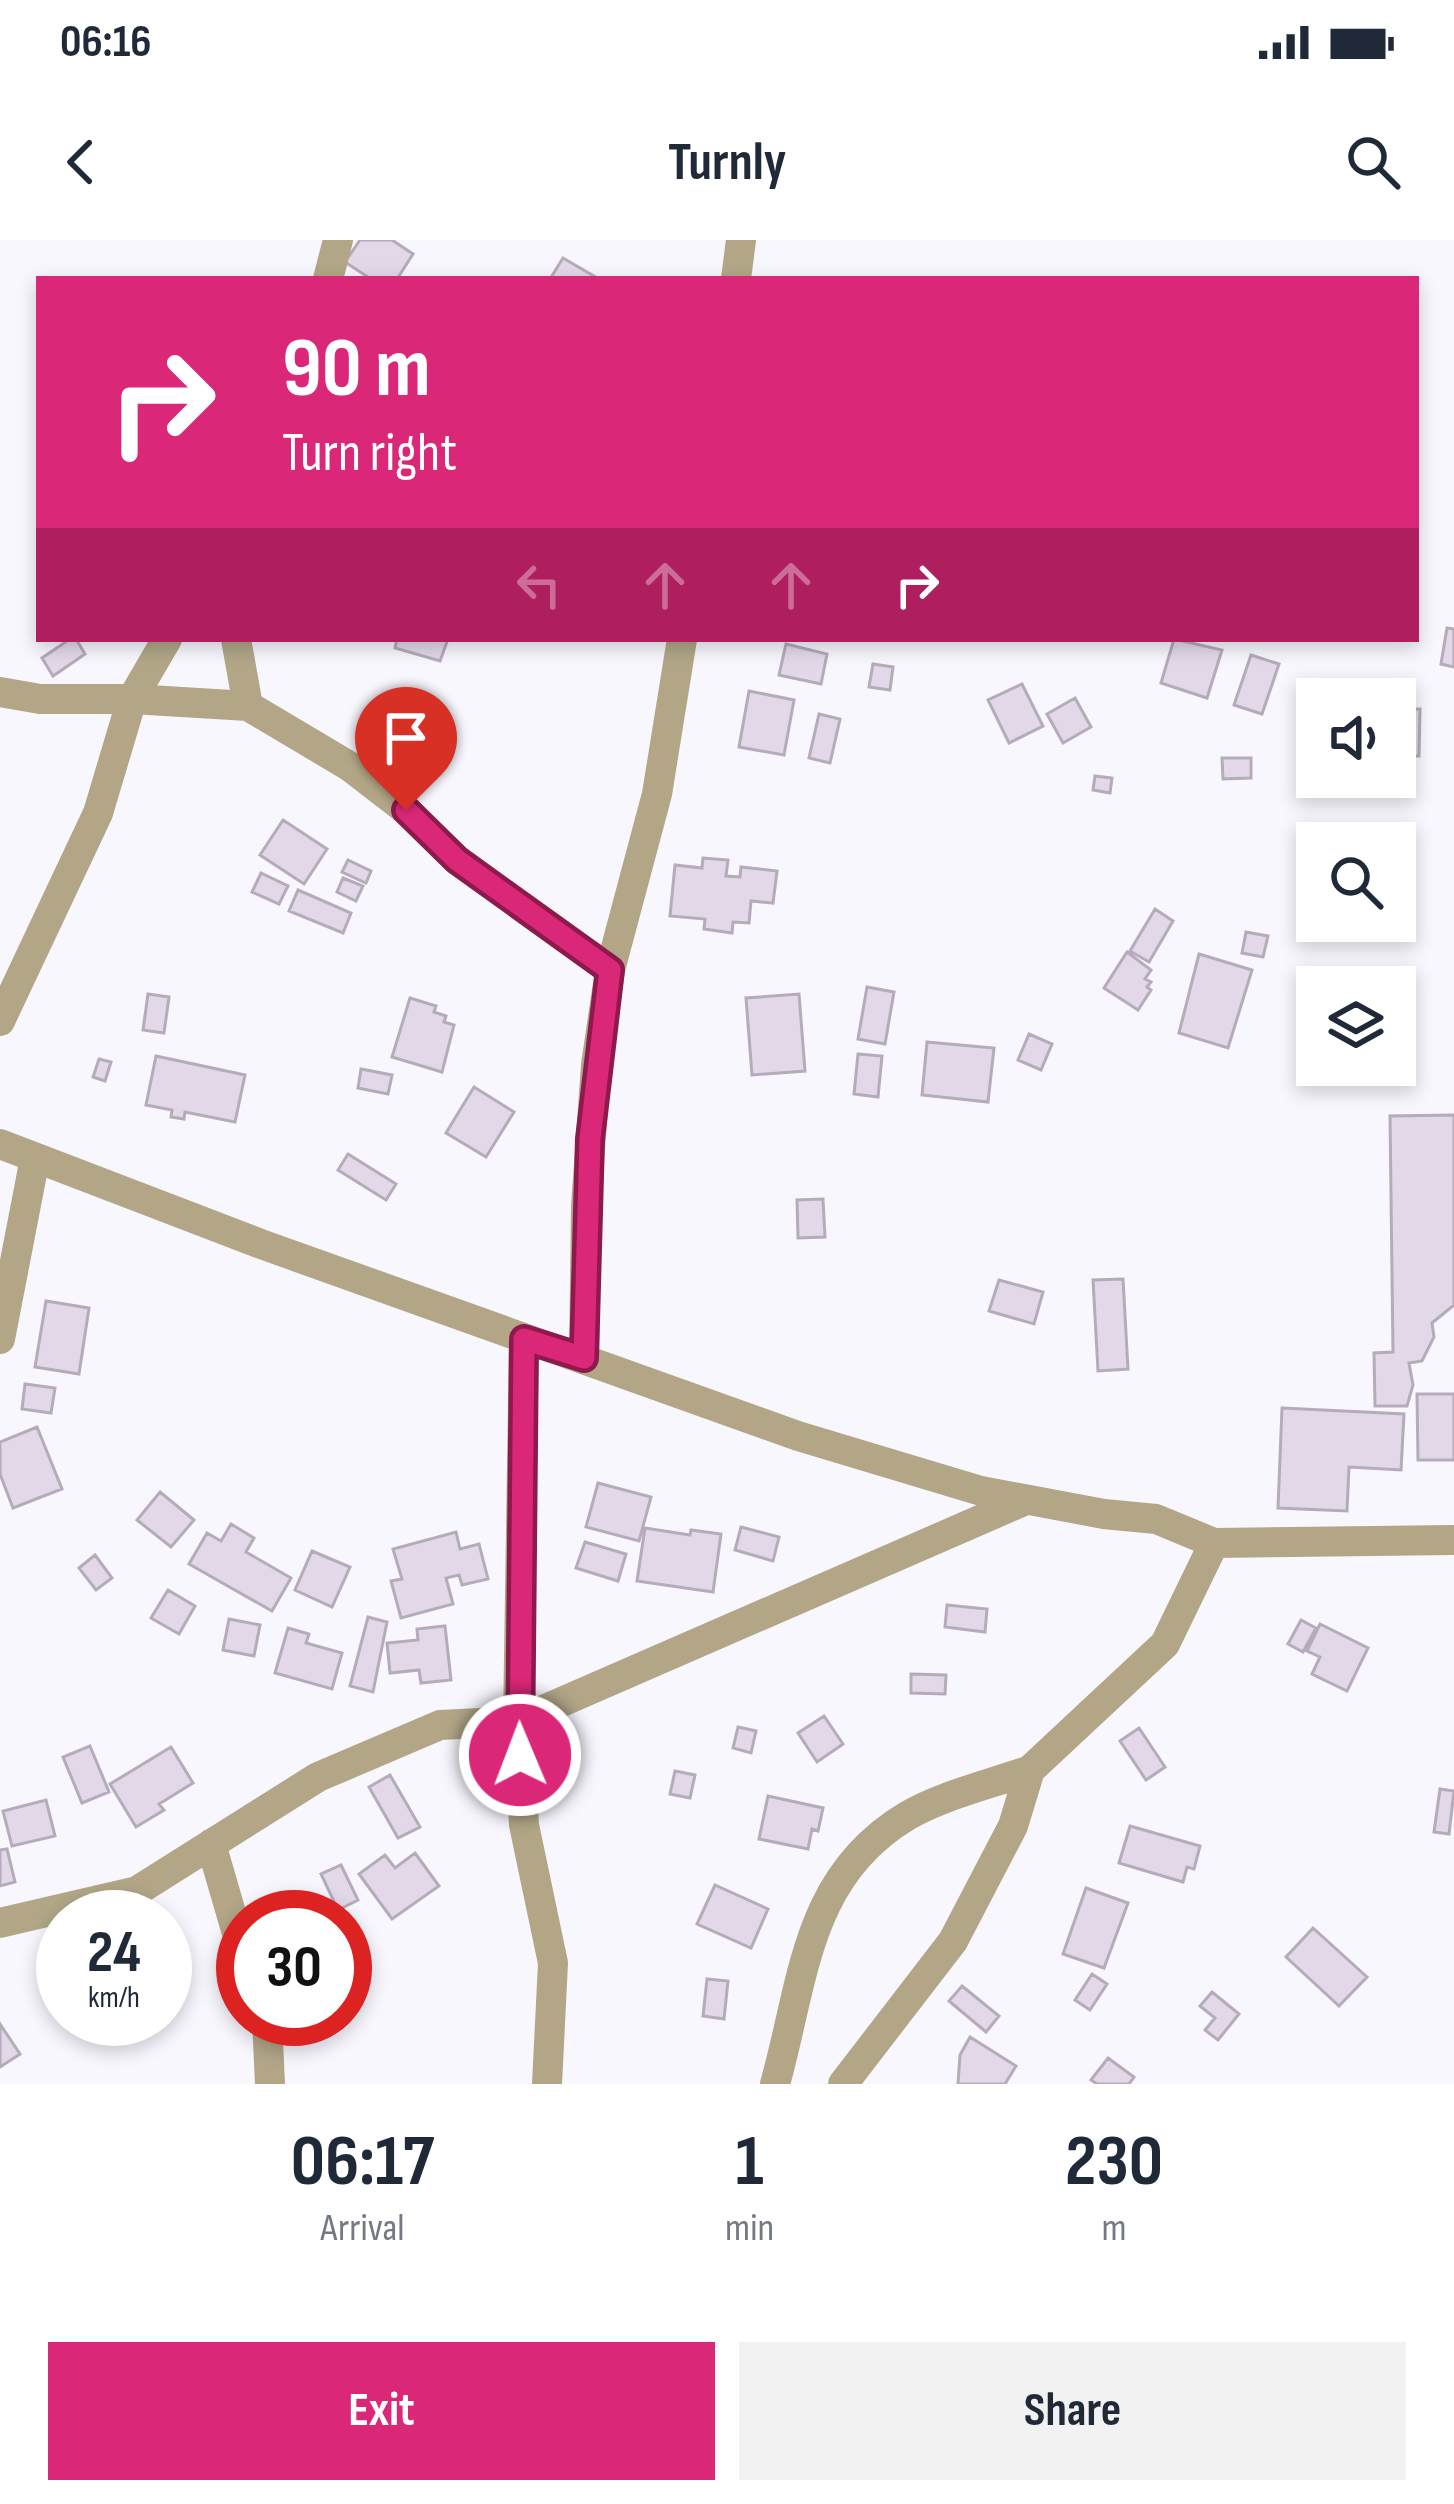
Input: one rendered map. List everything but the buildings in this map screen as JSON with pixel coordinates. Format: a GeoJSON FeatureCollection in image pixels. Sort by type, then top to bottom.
{"type":"FeatureCollection","features":[{"type":"Feature","properties":{"kind":"street"},"geometry":{"type":"LineString","coordinates":[[329,276],[338,240]]}},
{"type":"Feature","properties":{"kind":"street"},"geometry":{"type":"LineString","coordinates":[[736,276],[741,240]]}},
{"type":"Feature","properties":{"kind":"street"},"geometry":{"type":"LineString","coordinates":[[0,1022],[98,813],[131,699],[164,642]]}},
{"type":"Feature","properties":{"kind":"street"},"geometry":{"type":"LineString","coordinates":[[237,642],[248,706]]}},
{"type":"Feature","properties":{"kind":"street"},"geometry":{"type":"LineString","coordinates":[[584,1358],[590,1139],[610,970],[657,794],[682,642]]}},
{"type":"Feature","properties":{"kind":"street"},"geometry":{"type":"LineString","coordinates":[[0,692],[40,699],[248,706],[349,766],[406,810],[457,860],[610,970]]}},
{"type":"Feature","properties":{"kind":"street"},"geometry":{"type":"LineString","coordinates":[[0,1144],[798,1436],[981,1491],[1156,1519],[1214,1543],[1454,1540]]}},
{"type":"Feature","properties":{"kind":"street"},"geometry":{"type":"LineString","coordinates":[[0,1339],[34,1158]]}},
{"type":"Feature","properties":{"kind":"street"},"geometry":{"type":"LineString","coordinates":[[524,1339],[518,1720],[524,1825],[553,1963],[547,2084]]}},
{"type":"Feature","properties":{"kind":"street"},"geometry":{"type":"LineString","coordinates":[[0,1923],[137,1891],[318,1777],[440,1725],[518,1720],[1026,1499]]}},
{"type":"Feature","properties":{"kind":"street"},"geometry":{"type":"LineString","coordinates":[[775,2084],[819,1916],[845,1867],[910,1814],[1030,1770],[1165,1644],[1214,1543]]}},
{"type":"Feature","properties":{"kind":"street"},"geometry":{"type":"LineString","coordinates":[[843,2084],[952,1941],[1013,1826],[1030,1770]]}},
{"type":"Feature","properties":{"kind":"street"},"geometry":{"type":"LineString","coordinates":[[211,1844],[224,1890]]}},
{"type":"Feature","properties":{"kind":"street"},"geometry":{"type":"LineString","coordinates":[[268,2046],[269,2084]]}},
{"type":"Feature","properties":{"kind":"route"},"geometry":{"type":"LineString","coordinates":[[406,810],[457,860],[610,970],[590,1139],[584,1358],[524,1339],[520,1755]]}}]}
